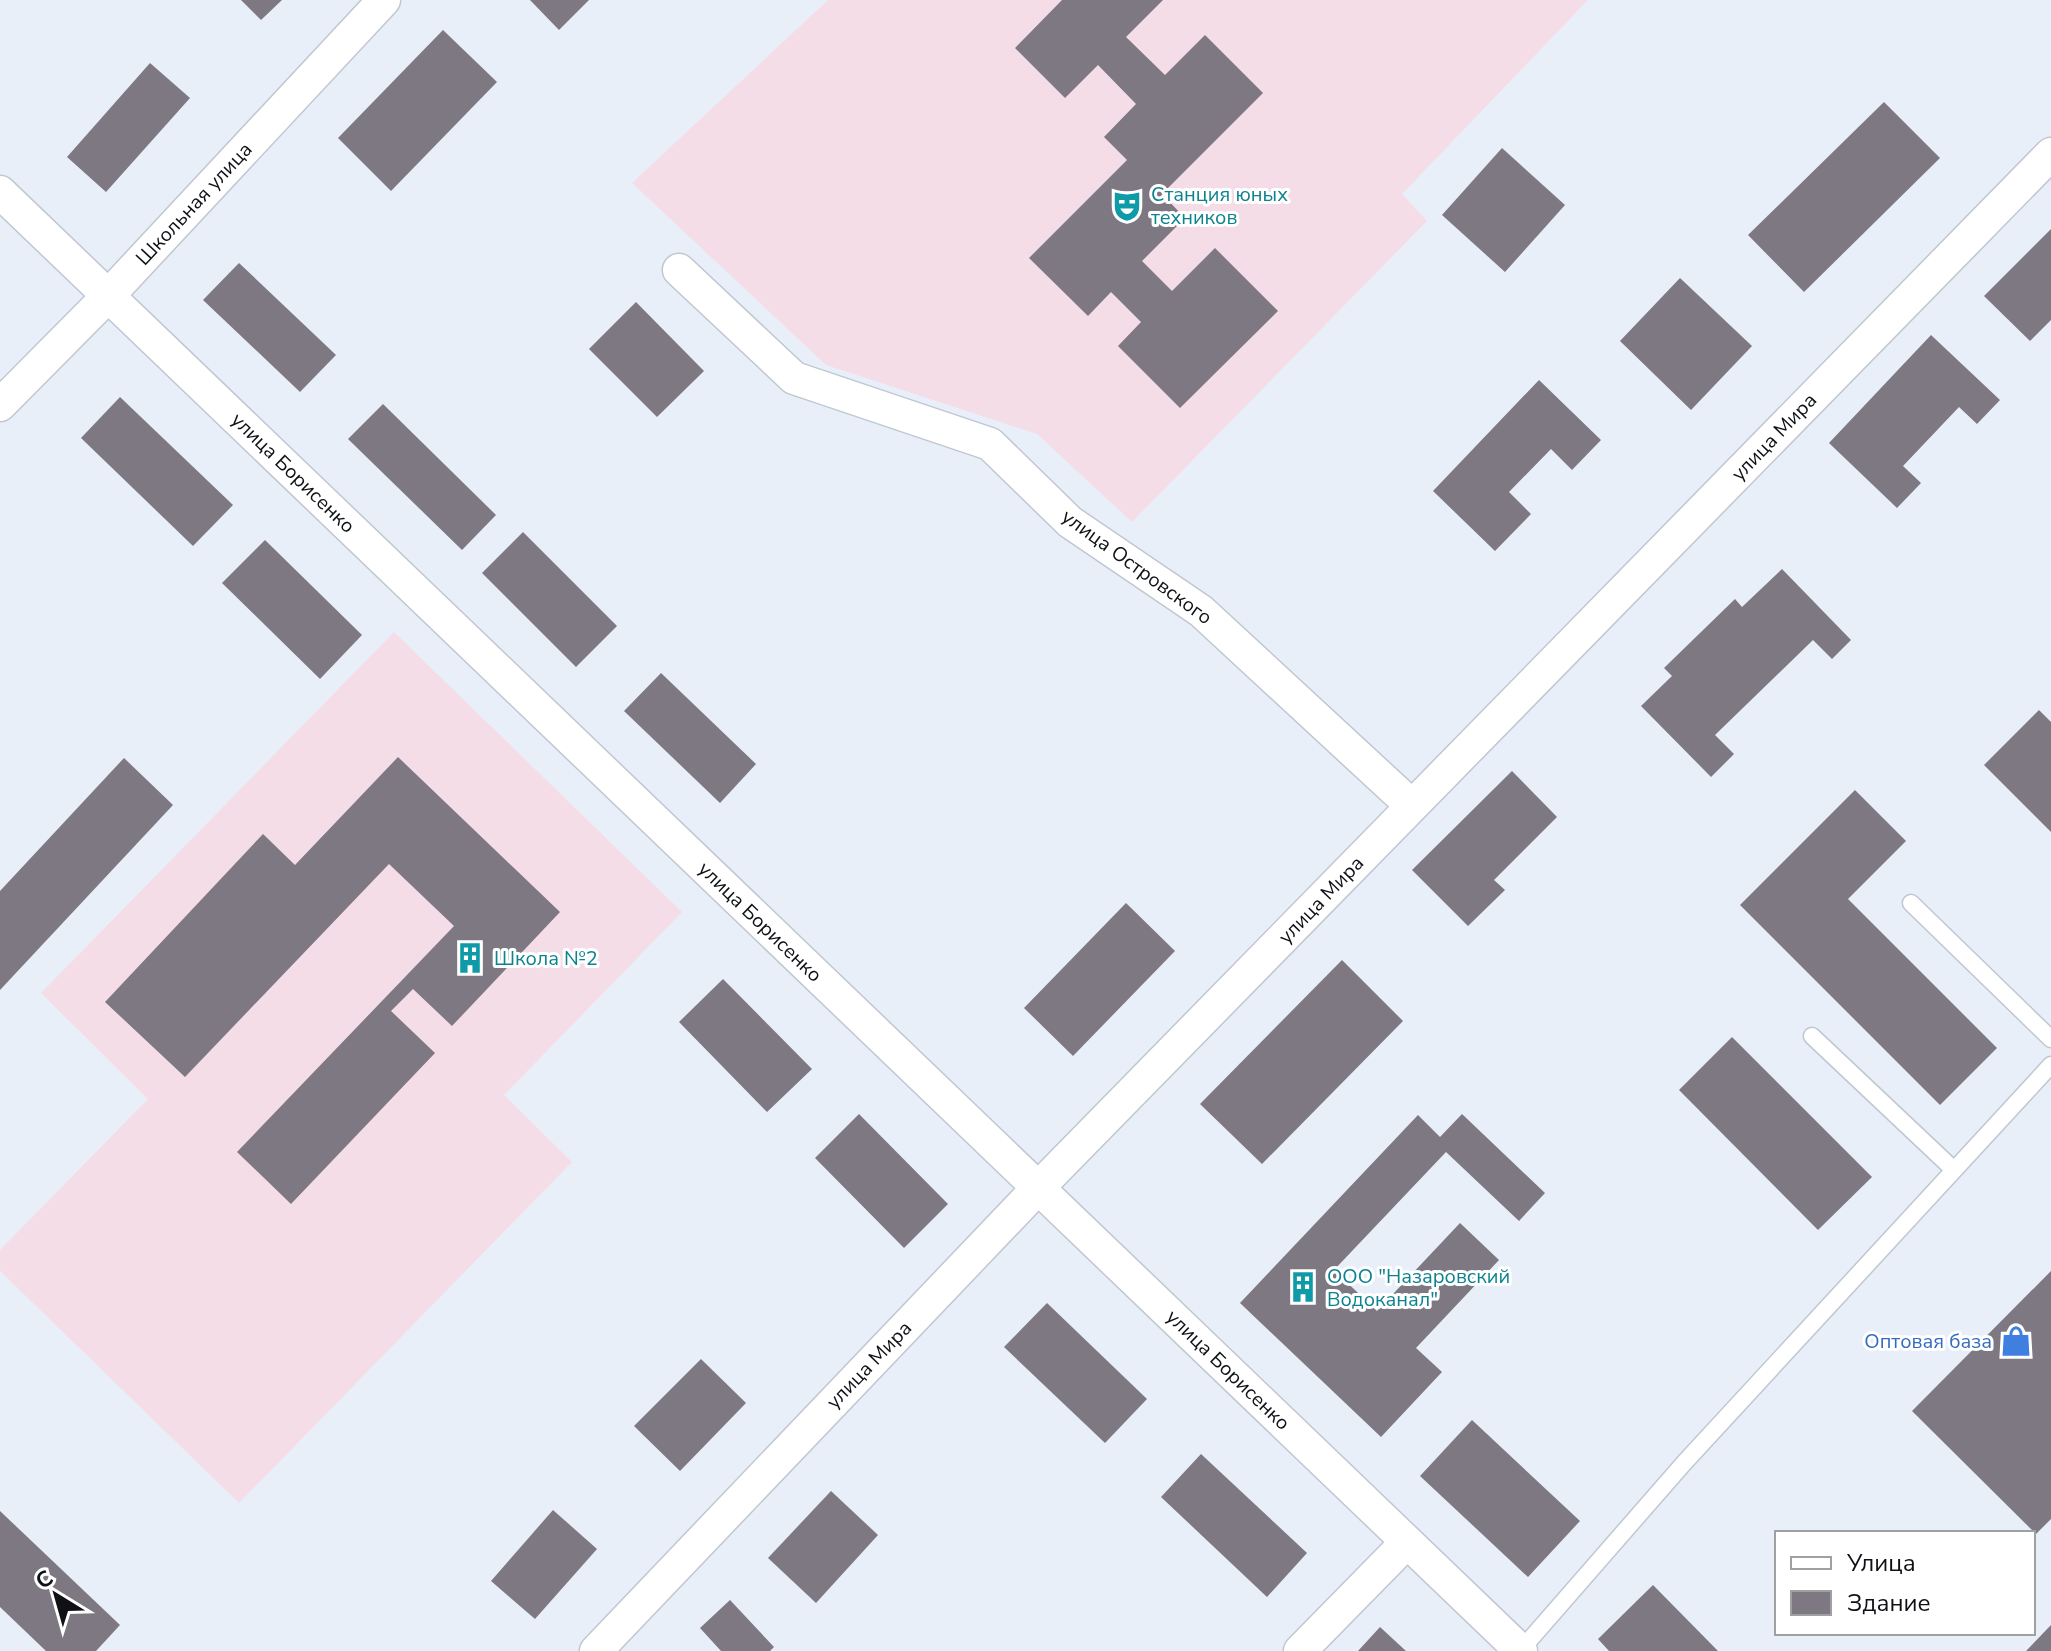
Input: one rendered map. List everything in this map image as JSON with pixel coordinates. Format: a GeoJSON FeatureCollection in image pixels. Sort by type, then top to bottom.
{"type":"FeatureCollection","features":[{"type":"Feature","properties":{"kind":"street","name":"Школьная улица"},"geometry":{"type":"LineString","coordinates":[[0,405],[108,296],[384,0]]}},
{"type":"Feature","properties":{"kind":"street","name":"улица Мира"},"geometry":{"type":"LineString","coordinates":[[596,1651],[1038,1188],[2051,154]]}},
{"type":"Feature","properties":{"kind":"street","name":"улица Борисенко"},"geometry":{"type":"LineString","coordinates":[[0,192],[1520,1651]]}},
{"type":"Feature","properties":{"kind":"street","name":"улица Островского"},"geometry":{"type":"LineString","coordinates":[[679,270],[794,378],[990,444],[1070,522],[1201,611],[1412,806]]}},
{"type":"Feature","properties":{"kind":"street"},"geometry":{"type":"LineString","coordinates":[[1300,1651],[1407,1542]]}},
{"type":"Feature","properties":{"kind":"lane"},"geometry":{"type":"LineString","coordinates":[[1911,903],[2051,1039]]}},
{"type":"Feature","properties":{"kind":"lane"},"geometry":{"type":"LineString","coordinates":[[1812,1036],[1954,1170]]}},
{"type":"Feature","properties":{"kind":"lane"},"geometry":{"type":"LineString","coordinates":[[1520,1651],[1684,1463],[2051,1065]]}},
{"type":"Feature","properties":{"kind":"shaded area"},"geometry":{"type":"Polygon","coordinates":[[[828,0],[1588,0],[1402,194],[1427,221],[1132,522],[1037,434],[826,365],[632,183],[828,0]]]}},
{"type":"Feature","properties":{"kind":"shaded area"},"geometry":{"type":"Polygon","coordinates":[[[394,632],[682,912],[504,1095],[572,1162],[239,1503],[0,1271],[0,1250],[148,1099],[41,993],[394,632]]]}},
{"type":"Feature","properties":{"kind":"building"},"geometry":{"type":"Polygon","coordinates":[[[241,0],[282,0],[261,20],[241,0]]]}},
{"type":"Feature","properties":{"kind":"building"},"geometry":{"type":"Polygon","coordinates":[[[530,0],[589,0],[559,30],[530,0]]]}},
{"type":"Feature","properties":{"kind":"building","name":"Станция юных техников"},"geometry":{"type":"Polygon","coordinates":[[[1062,0],[1163,0],[1126,37],[1165,75],[1205,35],[1263,93],[1162,194],[1185,218],[1142,261],[1172,291],[1215,248],[1278,311],[1180,408],[1118,346],[1141,322],[1111,292],[1088,316],[1029,258],[1127,160],[1104,137],[1136,104],[1098,65],[1065,98],[1015,48],[1062,0]]]}},
{"type":"Feature","properties":{"kind":"building"},"geometry":{"type":"Polygon","coordinates":[[[443,30],[497,82],[391,191],[338,138],[443,30]]]}},
{"type":"Feature","properties":{"kind":"building"},"geometry":{"type":"Polygon","coordinates":[[[150,63],[190,98],[106,192],[67,157],[150,63]]]}},
{"type":"Feature","properties":{"kind":"building"},"geometry":{"type":"Polygon","coordinates":[[[1884,102],[1940,158],[1804,292],[1748,235],[1884,102]]]}},
{"type":"Feature","properties":{"kind":"building"},"geometry":{"type":"Polygon","coordinates":[[[1502,148],[1565,205],[1505,272],[1442,215],[1502,148]]]}},
{"type":"Feature","properties":{"kind":"building"},"geometry":{"type":"Polygon","coordinates":[[[2051,229],[2051,320],[2030,341],[1984,296],[2051,229]]]}},
{"type":"Feature","properties":{"kind":"building"},"geometry":{"type":"Polygon","coordinates":[[[239,263],[336,355],[300,392],[203,300],[239,263]]]}},
{"type":"Feature","properties":{"kind":"building"},"geometry":{"type":"Polygon","coordinates":[[[1680,278],[1752,346],[1691,410],[1620,341],[1680,278]]]}},
{"type":"Feature","properties":{"kind":"building"},"geometry":{"type":"Polygon","coordinates":[[[636,302],[704,371],[657,417],[589,349],[636,302]]]}},
{"type":"Feature","properties":{"kind":"building"},"geometry":{"type":"Polygon","coordinates":[[[1931,335],[2000,400],[1977,424],[1959,407],[1903,466],[1921,483],[1897,508],[1829,443],[1931,335]]]}},
{"type":"Feature","properties":{"kind":"building"},"geometry":{"type":"Polygon","coordinates":[[[1539,380],[1601,440],[1572,470],[1551,449],[1509,492],[1531,514],[1495,551],[1433,491],[1539,380]]]}},
{"type":"Feature","properties":{"kind":"building"},"geometry":{"type":"Polygon","coordinates":[[[120,397],[233,505],[193,546],[81,438],[120,397]]]}},
{"type":"Feature","properties":{"kind":"building"},"geometry":{"type":"Polygon","coordinates":[[[383,404],[496,515],[462,550],[348,439],[383,404]]]}},
{"type":"Feature","properties":{"kind":"building"},"geometry":{"type":"Polygon","coordinates":[[[523,532],[617,626],[576,667],[482,573],[523,532]]]}},
{"type":"Feature","properties":{"kind":"building"},"geometry":{"type":"Polygon","coordinates":[[[265,540],[362,635],[320,679],[222,583],[265,540]]]}},
{"type":"Feature","properties":{"kind":"building"},"geometry":{"type":"Polygon","coordinates":[[[1782,569],[1851,640],[1832,659],[1813,640],[1715,735],[1734,754],[1711,777],[1641,706],[1672,676],[1664,668],[1735,599],[1742,607],[1782,569]]]}},
{"type":"Feature","properties":{"kind":"building"},"geometry":{"type":"Polygon","coordinates":[[[661,673],[756,764],[720,803],[624,711],[661,673]]]}},
{"type":"Feature","properties":{"kind":"building"},"geometry":{"type":"Polygon","coordinates":[[[2039,710],[2051,722],[2051,832],[1984,765],[2039,710]]]}},
{"type":"Feature","properties":{"kind":"building","name":"Школа №2"},"geometry":{"type":"Polygon","coordinates":[[[398,757],[560,912],[452,1026],[413,989],[391,1011],[435,1053],[291,1204],[237,1152],[454,926],[389,864],[185,1077],[105,1002],[263,834],[295,865],[398,757]]]}},
{"type":"Feature","properties":{"kind":"building"},"geometry":{"type":"Polygon","coordinates":[[[124,758],[173,805],[0,990],[0,891],[124,758]]]}},
{"type":"Feature","properties":{"kind":"building"},"geometry":{"type":"Polygon","coordinates":[[[1512,771],[1557,817],[1494,880],[1505,890],[1468,926],[1412,870],[1512,771]]]}},
{"type":"Feature","properties":{"kind":"building"},"geometry":{"type":"Polygon","coordinates":[[[1855,790],[1906,841],[1848,899],[1997,1048],[1940,1105],[1740,905],[1855,790]]]}},
{"type":"Feature","properties":{"kind":"building"},"geometry":{"type":"Polygon","coordinates":[[[1126,903],[1175,951],[1073,1056],[1024,1008],[1126,903]]]}},
{"type":"Feature","properties":{"kind":"building"},"geometry":{"type":"Polygon","coordinates":[[[1342,960],[1403,1021],[1262,1164],[1200,1104],[1342,960]]]}},
{"type":"Feature","properties":{"kind":"building"},"geometry":{"type":"Polygon","coordinates":[[[723,979],[812,1069],[767,1112],[679,1022],[723,979]]]}},
{"type":"Feature","properties":{"kind":"building"},"geometry":{"type":"Polygon","coordinates":[[[1732,1037],[1872,1177],[1818,1230],[1679,1090],[1732,1037]]]}},
{"type":"Feature","properties":{"kind":"building"},"geometry":{"type":"Polygon","coordinates":[[[859,1114],[948,1204],[904,1248],[815,1158],[859,1114]]]}},
{"type":"Feature","properties":{"kind":"building","name":"ООО \"Назаровский Водоканал\""},"geometry":{"type":"Polygon","coordinates":[[[1462,1114],[1545,1193],[1519,1221],[1446,1152],[1334,1270],[1377,1311],[1460,1223],[1499,1260],[1416,1348],[1442,1372],[1381,1437],[1240,1303],[1418,1115],[1440,1137],[1462,1114]]]}},
{"type":"Feature","properties":{"kind":"building","name":"Оптовая база"},"geometry":{"type":"Polygon","coordinates":[[[2051,1271],[2051,1519],[2036,1534],[1912,1411],[2051,1271]]]}},
{"type":"Feature","properties":{"kind":"building"},"geometry":{"type":"Polygon","coordinates":[[[1047,1303],[1147,1399],[1105,1443],[1004,1347],[1047,1303]]]}},
{"type":"Feature","properties":{"kind":"building"},"geometry":{"type":"Polygon","coordinates":[[[701,1359],[746,1403],[680,1471],[634,1426],[701,1359]]]}},
{"type":"Feature","properties":{"kind":"building"},"geometry":{"type":"Polygon","coordinates":[[[1472,1420],[1580,1521],[1528,1577],[1420,1476],[1472,1420]]]}},
{"type":"Feature","properties":{"kind":"building"},"geometry":{"type":"Polygon","coordinates":[[[1201,1454],[1307,1553],[1267,1597],[1161,1497],[1201,1454]]]}},
{"type":"Feature","properties":{"kind":"building"},"geometry":{"type":"Polygon","coordinates":[[[831,1491],[878,1535],[816,1603],[768,1558],[831,1491]]]}},
{"type":"Feature","properties":{"kind":"building"},"geometry":{"type":"Polygon","coordinates":[[[553,1510],[597,1549],[535,1619],[491,1581],[553,1510]]]}},
{"type":"Feature","properties":{"kind":"building"},"geometry":{"type":"Polygon","coordinates":[[[0,1511],[120,1625],[96,1651],[46,1651],[0,1607],[0,1511]]]}},
{"type":"Feature","properties":{"kind":"building"},"geometry":{"type":"Polygon","coordinates":[[[1653,1585],[1718,1651],[1609,1651],[1598,1639],[1653,1585]]]}},
{"type":"Feature","properties":{"kind":"building"},"geometry":{"type":"Polygon","coordinates":[[[730,1600],[774,1647],[770,1651],[721,1651],[700,1628],[730,1600]]]}},
{"type":"Feature","properties":{"kind":"building"},"geometry":{"type":"Polygon","coordinates":[[[2051,1625],[2051,1651],[2026,1651],[2051,1625]]]}},
{"type":"Feature","properties":{"kind":"building"},"geometry":{"type":"Polygon","coordinates":[[[1380,1627],[1406,1651],[1358,1651],[1380,1627]]]}},
{"type":"Feature","properties":{"kind":"place","name":"Станция юных техников"},"geometry":{"type":"Point","coordinates":[1127,206]}},
{"type":"Feature","properties":{"kind":"place","name":"Школа №2"},"geometry":{"type":"Point","coordinates":[470,958]}},
{"type":"Feature","properties":{"kind":"place","name":"ООО \"Назаровский Водоканал\""},"geometry":{"type":"Point","coordinates":[1303,1287]}},
{"type":"Feature","properties":{"kind":"place","name":"Оптовая база"},"geometry":{"type":"Point","coordinates":[2016,1341]}}]}
